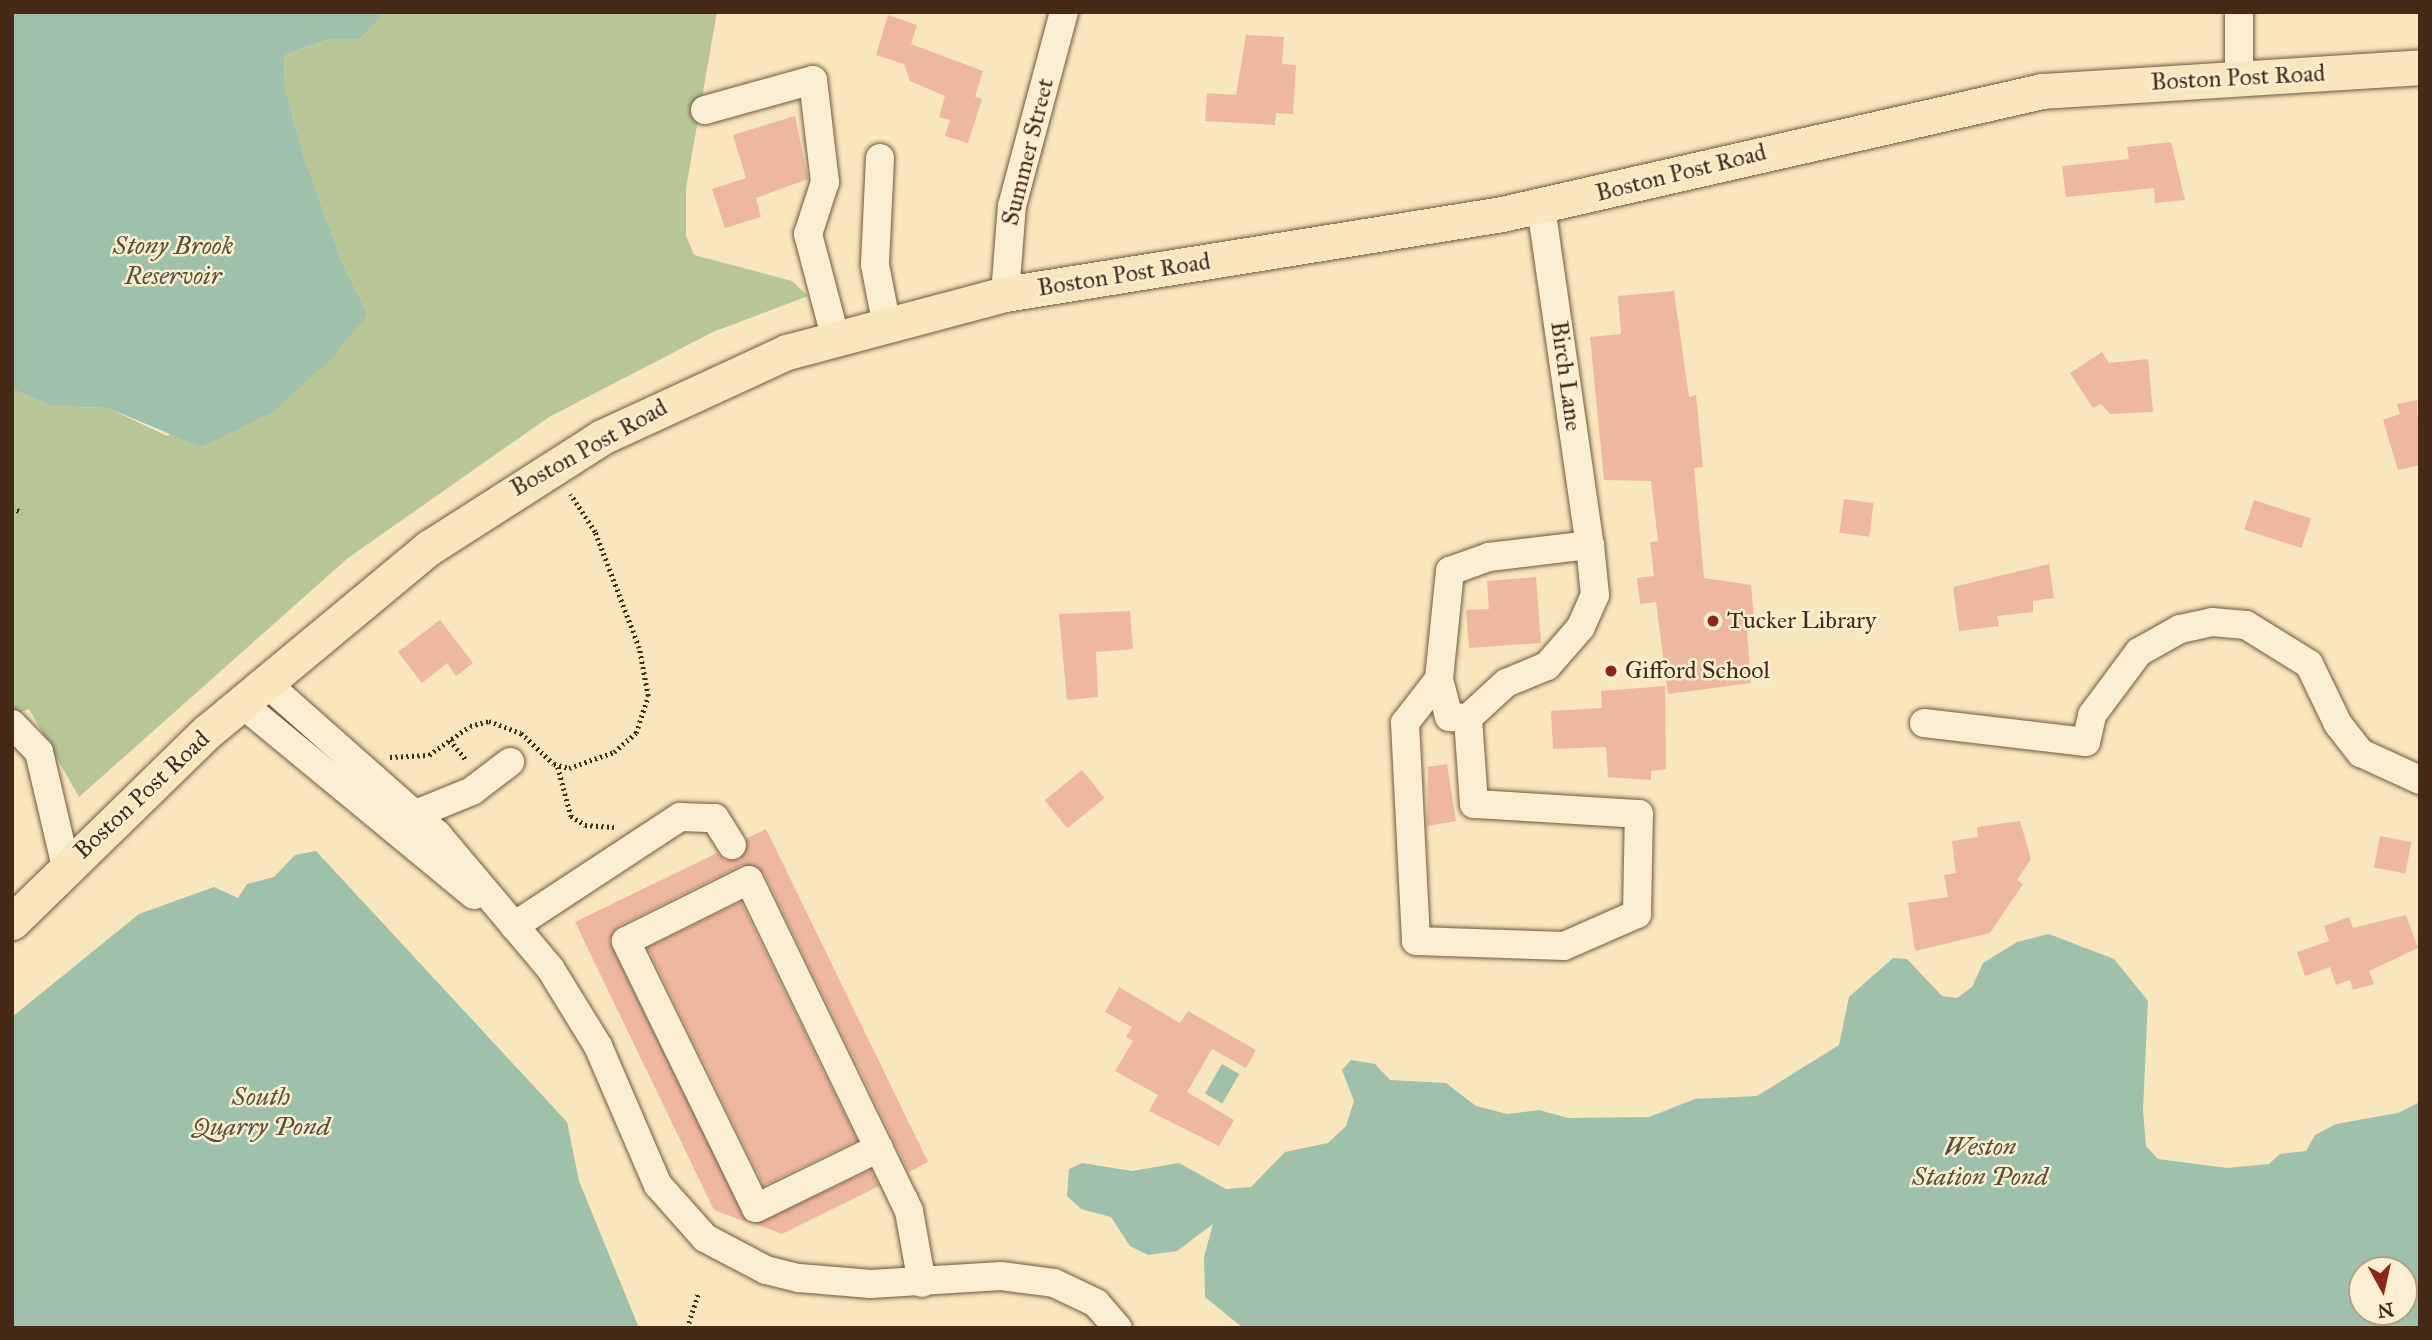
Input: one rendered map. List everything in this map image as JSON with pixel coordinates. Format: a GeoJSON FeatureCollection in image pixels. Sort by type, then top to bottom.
{"type":"FeatureCollection","features":[{"type":"Feature","properties":{"kind":"main road","name":"Boston Post Road"},"geometry":{"type":"LineString","coordinates":[[17,908],[66,867],[253,692],[412,561],[552,466],[684,396],[835,336],[886,321],[1005,294],[1541,207],[1992,100],[2112,84],[2420,67]]}},
{"type":"Feature","properties":{"kind":"street","name":"Summer Street"},"geometry":{"type":"LineString","coordinates":[[1005,294],[1012,205],[1064,12]]}},
{"type":"Feature","properties":{"kind":"street"},"geometry":{"type":"LineString","coordinates":[[2239,12],[2239,79]]}},
{"type":"Feature","properties":{"kind":"street"},"geometry":{"type":"LineString","coordinates":[[705,110],[813,80],[825,182],[808,234],[835,336]]}},
{"type":"Feature","properties":{"kind":"street"},"geometry":{"type":"LineString","coordinates":[[880,159],[875,265],[886,321]]}},
{"type":"Feature","properties":{"kind":"street","name":"Birch Lane"},"geometry":{"type":"LineString","coordinates":[[1468,718],[1506,683],[1547,666],[1581,627],[1595,594],[1541,207]]}},
{"type":"Feature","properties":{"kind":"street"},"geometry":{"type":"LineString","coordinates":[[1439,679],[1405,723],[1416,941],[1564,946],[1637,914],[1639,814],[1474,804],[1468,718],[1449,717],[1439,679],[1450,571],[1489,557],[1590,545]]}},
{"type":"Feature","properties":{"kind":"street"},"geometry":{"type":"LineString","coordinates":[[1924,723],[2086,741],[2092,716],[2139,652],[2180,629],[2212,622],[2246,625],[2309,664],[2338,724],[2361,753],[2420,780]]}},
{"type":"Feature","properties":{"kind":"street"},"geometry":{"type":"LineString","coordinates":[[253,692],[416,814],[514,926],[579,1010],[658,1185],[705,1238],[766,1270],[799,1278],[922,1283],[1001,1276],[1054,1283],[1096,1303],[1118,1328]]}},
{"type":"Feature","properties":{"kind":"street"},"geometry":{"type":"LineString","coordinates":[[253,692],[514,926]]}},
{"type":"Feature","properties":{"kind":"street"},"geometry":{"type":"LineString","coordinates":[[12,724],[39,752],[66,867]]}},
{"type":"Feature","properties":{"kind":"street"},"geometry":{"type":"LineString","coordinates":[[416,814],[472,791],[510,762]]}},
{"type":"Feature","properties":{"kind":"street"},"geometry":{"type":"LineString","coordinates":[[514,926],[680,817],[715,818],[732,845]]}},
{"type":"Feature","properties":{"kind":"street"},"geometry":{"type":"LineString","coordinates":[[879,1148],[756,1208],[626,941],[749,880],[879,1148],[912,1221],[922,1283]]}},
{"type":"Feature","properties":{"kind":"path"},"geometry":{"type":"LineString","coordinates":[[381,761],[429,755],[483,722],[521,733],[563,768],[606,757],[636,733],[648,696],[639,648],[595,532],[569,494]]}},
{"type":"Feature","properties":{"kind":"path"},"geometry":{"type":"LineString","coordinates":[[12,508],[22,512]]}},
{"type":"Feature","properties":{"kind":"path"},"geometry":{"type":"LineString","coordinates":[[687,1328],[698,1294]]}},
{"type":"Feature","properties":{"kind":"shaded area"},"geometry":{"type":"Polygon","coordinates":[[[386,12],[717,12],[686,188],[686,236],[694,255],[792,281],[808,296],[713,332],[549,417],[348,558],[79,797],[29,709],[12,715],[12,389],[52,406],[108,408],[167,436],[368,314],[342,262],[304,157],[285,88],[284,55],[330,39],[360,39],[386,12]]]}},
{"type":"Feature","properties":{"kind":"water","name":"Stony Brook Reservoir"},"geometry":{"type":"Polygon","coordinates":[[[12,12],[386,12],[360,39],[330,39],[284,55],[285,88],[304,157],[342,262],[368,314],[329,361],[274,411],[201,447],[108,408],[52,406],[12,389],[12,12]]]}},
{"type":"Feature","properties":{"kind":"water","name":"South Quarry Pond"},"geometry":{"type":"Polygon","coordinates":[[[316,851],[567,1122],[579,1181],[639,1328],[12,1328],[12,1017],[139,914],[214,887],[238,898],[247,884],[274,877],[295,855],[316,851]]]}},
{"type":"Feature","properties":{"kind":"water","name":"Weston Station Pond"},"geometry":{"type":"Polygon","coordinates":[[[2049,934],[2114,959],[2148,1001],[2143,1111],[2146,1146],[2158,1159],[2227,1168],[2269,1164],[2280,1154],[2306,1151],[2315,1135],[2336,1124],[2398,1113],[2420,1102],[2420,1328],[1243,1328],[1205,1297],[1204,1257],[1213,1224],[1177,1251],[1148,1255],[1130,1246],[1111,1217],[1081,1209],[1067,1196],[1069,1169],[1082,1163],[1132,1171],[1179,1163],[1226,1189],[1251,1187],[1285,1152],[1328,1143],[1346,1126],[1354,1101],[1342,1070],[1351,1060],[1375,1064],[1390,1080],[1446,1083],[1476,1106],[1507,1114],[1539,1110],[1568,1118],[1649,1117],[1695,1099],[1757,1096],[1839,1045],[1849,997],[1893,958],[1907,959],[1942,996],[1957,998],[1972,987],[1983,963],[2017,942],[2049,934]]]}},
{"type":"Feature","properties":{"kind":"water"},"geometry":{"type":"Polygon","coordinates":[[[1222,1064],[1239,1074],[1222,1103],[1205,1093],[1222,1064]]]}},
{"type":"Feature","properties":{"kind":"building"},"geometry":{"type":"Polygon","coordinates":[[[888,15],[917,25],[911,44],[983,71],[975,97],[982,99],[968,143],[945,136],[950,120],[939,117],[945,96],[910,81],[904,64],[876,55],[888,15]]]}},
{"type":"Feature","properties":{"kind":"building"},"geometry":{"type":"Polygon","coordinates":[[[1246,35],[1284,37],[1282,64],[1296,65],[1293,114],[1276,113],[1275,125],[1205,121],[1207,93],[1236,95],[1246,35]]]}},
{"type":"Feature","properties":{"kind":"building"},"geometry":{"type":"Polygon","coordinates":[[[795,116],[808,179],[756,198],[761,217],[725,228],[712,189],[746,178],[733,135],[795,116]]]}},
{"type":"Feature","properties":{"kind":"building"},"geometry":{"type":"Polygon","coordinates":[[[2171,142],[2185,200],[2155,203],[2154,188],[2066,197],[2062,166],[2129,159],[2127,147],[2171,142]]]}},
{"type":"Feature","properties":{"kind":"building"},"geometry":{"type":"Polygon","coordinates":[[[1674,291],[1689,397],[1696,395],[1703,467],[1694,468],[1704,578],[1751,585],[1755,630],[1747,631],[1751,683],[1668,694],[1656,602],[1640,604],[1637,578],[1654,576],[1650,542],[1658,541],[1651,481],[1604,480],[1590,337],[1621,334],[1618,296],[1674,291]]]}},
{"type":"Feature","properties":{"kind":"building"},"geometry":{"type":"Polygon","coordinates":[[[2102,352],[2109,363],[2148,359],[2153,412],[2110,414],[2101,404],[2093,408],[2070,373],[2102,352]]]}},
{"type":"Feature","properties":{"kind":"building"},"geometry":{"type":"Polygon","coordinates":[[[2417,400],[2420,465],[2398,470],[2383,420],[2400,414],[2397,404],[2417,400]]]}},
{"type":"Feature","properties":{"kind":"building"},"geometry":{"type":"Polygon","coordinates":[[[1844,499],[1874,503],[1869,537],[1839,533],[1844,499]]]}},
{"type":"Feature","properties":{"kind":"building"},"geometry":{"type":"Polygon","coordinates":[[[2254,500],[2311,519],[2301,548],[2244,529],[2254,500]]]}},
{"type":"Feature","properties":{"kind":"building"},"geometry":{"type":"Polygon","coordinates":[[[2049,564],[2054,598],[2033,601],[2033,612],[1997,616],[1999,626],[1959,631],[1953,587],[2049,564]]]}},
{"type":"Feature","properties":{"kind":"building"},"geometry":{"type":"Polygon","coordinates":[[[1536,577],[1541,643],[1469,648],[1466,610],[1489,609],[1487,581],[1536,577]]]}},
{"type":"Feature","properties":{"kind":"building"},"geometry":{"type":"Polygon","coordinates":[[[1130,611],[1133,649],[1096,652],[1098,697],[1067,700],[1059,614],[1130,611]]]}},
{"type":"Feature","properties":{"kind":"building"},"geometry":{"type":"Polygon","coordinates":[[[440,620],[473,663],[456,676],[447,663],[422,683],[398,652],[440,620]]]}},
{"type":"Feature","properties":{"kind":"building"},"geometry":{"type":"Polygon","coordinates":[[[1665,686],[1666,769],[1651,771],[1651,780],[1608,777],[1606,747],[1553,749],[1551,711],[1602,708],[1601,691],[1665,686]]]}},
{"type":"Feature","properties":{"kind":"building"},"geometry":{"type":"Polygon","coordinates":[[[1447,764],[1456,821],[1427,826],[1428,767],[1447,764]]]}},
{"type":"Feature","properties":{"kind":"building"},"geometry":{"type":"Polygon","coordinates":[[[1082,770],[1105,798],[1067,828],[1045,800],[1082,770]]]}},
{"type":"Feature","properties":{"kind":"building"},"geometry":{"type":"Polygon","coordinates":[[[2020,821],[2031,859],[2017,880],[2023,884],[1990,933],[1915,951],[1908,903],[1948,897],[1944,875],[1956,873],[1952,841],[1978,837],[1977,827],[2020,821]]]}},
{"type":"Feature","properties":{"kind":"building"},"geometry":{"type":"Polygon","coordinates":[[[766,829],[928,1162],[909,1172],[764,873],[742,865],[619,926],[609,941],[747,1222],[714,1210],[575,922],[717,853],[725,860],[740,859],[747,838],[766,829]]]}},
{"type":"Feature","properties":{"kind":"building"},"geometry":{"type":"Polygon","coordinates":[[[2380,836],[2411,842],[2405,874],[2374,867],[2380,836]]]}},
{"type":"Feature","properties":{"kind":"building"},"geometry":{"type":"Polygon","coordinates":[[[741,902],[857,1140],[764,1186],[648,948],[741,902]]]}},
{"type":"Feature","properties":{"kind":"building"},"geometry":{"type":"Polygon","coordinates":[[[2406,915],[2418,948],[2369,971],[2374,984],[2353,990],[2350,980],[2336,985],[2330,967],[2305,976],[2297,952],[2329,941],[2324,926],[2349,917],[2353,928],[2406,915]]]}},
{"type":"Feature","properties":{"kind":"building"},"geometry":{"type":"Polygon","coordinates":[[[1119,987],[1180,1023],[1188,1011],[1256,1050],[1246,1068],[1212,1049],[1187,1092],[1234,1120],[1219,1146],[1149,1111],[1158,1095],[1115,1071],[1133,1041],[1126,1037],[1132,1027],[1105,1012],[1119,987]]]}},
{"type":"Feature","properties":{"kind":"building"},"geometry":{"type":"Polygon","coordinates":[[[871,1170],[879,1186],[782,1234],[755,1224],[871,1170]]]}},
{"type":"Feature","properties":{"kind":"place","name":"Tucker Library"},"geometry":{"type":"Point","coordinates":[1713,621]}},
{"type":"Feature","properties":{"kind":"place","name":"Gifford School"},"geometry":{"type":"Point","coordinates":[1611,671]}}]}
